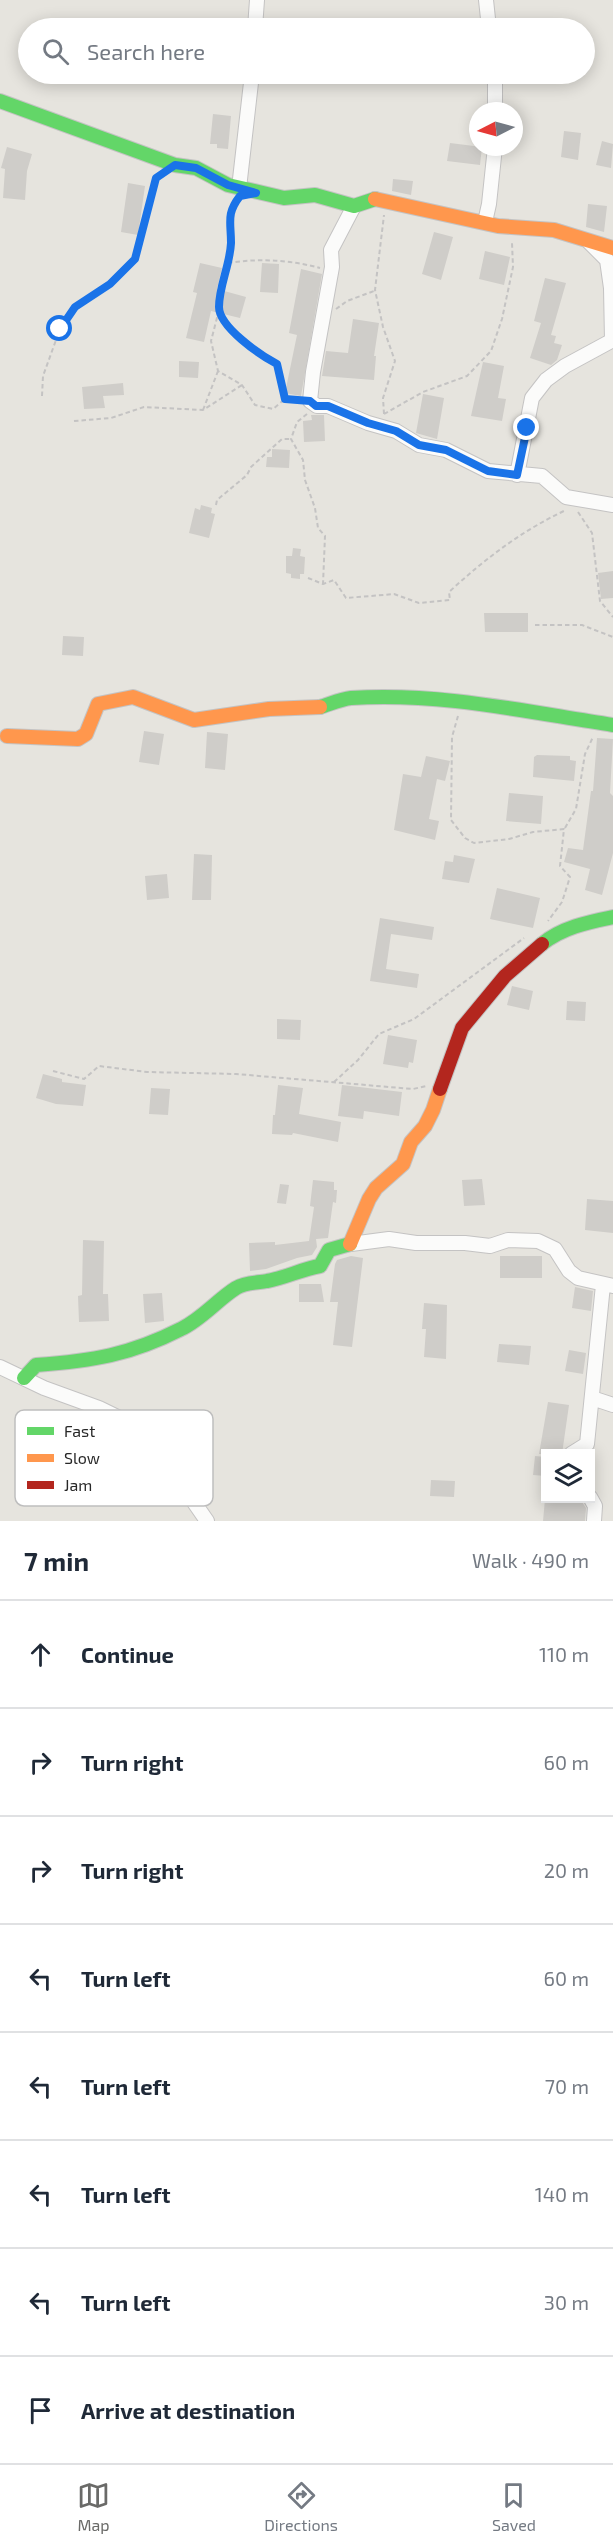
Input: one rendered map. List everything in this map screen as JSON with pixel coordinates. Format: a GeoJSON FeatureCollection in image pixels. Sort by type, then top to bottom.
{"type":"FeatureCollection","features":[{"type":"Feature","properties":{"kind":"street"},"geometry":{"type":"LineString","coordinates":[[256,18],[258,0]]}},
{"type":"Feature","properties":{"kind":"street"},"geometry":{"type":"LineString","coordinates":[[486,0],[488,18]]}},
{"type":"Feature","properties":{"kind":"street"},"geometry":{"type":"LineString","coordinates":[[238,188],[251,84]]}},
{"type":"Feature","properties":{"kind":"street"},"geometry":{"type":"LineString","coordinates":[[495,84],[495,102]]}},
{"type":"Feature","properties":{"kind":"street"},"geometry":{"type":"LineString","coordinates":[[0,101],[175,165],[196,168],[238,188],[256,193],[284,198],[315,195],[354,206],[375,199],[386,200],[512,228],[544,228],[613,248]]}},
{"type":"Feature","properties":{"kind":"street"},"geometry":{"type":"LineString","coordinates":[[485,222],[491,193],[494,156]]}},
{"type":"Feature","properties":{"kind":"street"},"geometry":{"type":"LineString","coordinates":[[354,206],[331,250],[331,272],[322,320],[313,403],[328,406],[368,423],[396,431],[419,445],[446,450],[488,471],[542,476],[566,497],[613,505]]}},
{"type":"Feature","properties":{"kind":"street"},"geometry":{"type":"LineString","coordinates":[[517,475],[532,398],[546,380],[565,366],[613,340],[611,288],[607,260],[588,241]]}},
{"type":"Feature","properties":{"kind":"street"},"geometry":{"type":"LineString","coordinates":[[7,736],[78,740],[86,734],[98,704],[133,697],[194,720],[269,709],[316,708],[349,698],[461,702],[606,724]]}},
{"type":"Feature","properties":{"kind":"street"},"geometry":{"type":"LineString","coordinates":[[351,1244],[376,1188],[403,1164],[411,1142],[433,1110],[462,1028],[505,976],[549,938],[581,924],[613,917]]}},
{"type":"Feature","properties":{"kind":"street"},"geometry":{"type":"LineString","coordinates":[[24,1378],[36,1365],[90,1361],[140,1348],[165,1338],[184,1328],[238,1287],[249,1283],[269,1281],[301,1269],[320,1266],[329,1250],[351,1244],[389,1239],[416,1243],[465,1243],[490,1246],[508,1240],[538,1241],[555,1249],[569,1271],[578,1278],[608,1286],[587,1444],[579,1449]]}},
{"type":"Feature","properties":{"kind":"street"},"geometry":{"type":"LineString","coordinates":[[0,1367],[44,1388],[103,1410]]}},
{"type":"Feature","properties":{"kind":"street"},"geometry":{"type":"LineString","coordinates":[[592,1398],[613,1404]]}},
{"type":"Feature","properties":{"kind":"street"},"geometry":{"type":"LineString","coordinates":[[594,1503],[594,1521]]}},
{"type":"Feature","properties":{"kind":"street"},"geometry":{"type":"LineString","coordinates":[[197,1506],[207,1521]]}},
{"type":"Feature","properties":{"kind":"path"},"geometry":{"type":"LineString","coordinates":[[42,396],[43,376],[60,329],[75,307],[110,284],[135,259],[156,178],[175,165]]}},
{"type":"Feature","properties":{"kind":"path"},"geometry":{"type":"LineString","coordinates":[[203,410],[218,371],[211,341],[231,244],[229,224],[231,207],[240,196],[256,193]]}},
{"type":"Feature","properties":{"kind":"path"},"geometry":{"type":"LineString","coordinates":[[384,415],[383,398],[395,361],[383,327],[375,290],[386,200]]}},
{"type":"Feature","properties":{"kind":"path"},"geometry":{"type":"LineString","coordinates":[[368,423],[423,393],[467,376],[492,351],[502,319],[513,267],[512,228]]}},
{"type":"Feature","properties":{"kind":"path"},"geometry":{"type":"LineString","coordinates":[[227,263],[246,260],[284,261],[331,272]]}},
{"type":"Feature","properties":{"kind":"path"},"geometry":{"type":"LineString","coordinates":[[322,320],[347,301],[375,290]]}},
{"type":"Feature","properties":{"kind":"path"},"geometry":{"type":"LineString","coordinates":[[219,309],[226,325],[260,354],[277,364],[285,399]]}},
{"type":"Feature","properties":{"kind":"path"},"geometry":{"type":"LineString","coordinates":[[218,371],[242,385],[255,405],[273,409],[285,399],[313,403]]}},
{"type":"Feature","properties":{"kind":"path"},"geometry":{"type":"LineString","coordinates":[[74,422],[111,418],[144,407],[203,410],[242,385]]}},
{"type":"Feature","properties":{"kind":"path"},"geometry":{"type":"LineString","coordinates":[[313,403],[297,422],[291,439],[303,460],[305,480],[315,508],[318,528],[325,536],[323,584]]}},
{"type":"Feature","properties":{"kind":"path"},"geometry":{"type":"LineString","coordinates":[[216,505],[217,500],[247,475],[250,467],[282,439],[291,439]]}},
{"type":"Feature","properties":{"kind":"path"},"geometry":{"type":"LineString","coordinates":[[308,578],[323,584],[334,580],[346,598],[394,594],[419,603],[450,600],[449,592],[502,546],[540,522],[573,506],[592,532],[600,602],[613,617]]}},
{"type":"Feature","properties":{"kind":"path"},"geometry":{"type":"LineString","coordinates":[[535,625],[582,625],[613,637]]}},
{"type":"Feature","properties":{"kind":"path"},"geometry":{"type":"LineString","coordinates":[[461,702],[452,736],[451,820],[465,838],[474,843],[533,832],[564,829]]}},
{"type":"Feature","properties":{"kind":"path"},"geometry":{"type":"LineString","coordinates":[[545,925],[562,902],[570,878],[560,866],[564,829],[576,808],[585,754],[606,724]]}},
{"type":"Feature","properties":{"kind":"path"},"geometry":{"type":"LineString","coordinates":[[334,1082],[358,1060],[380,1034],[414,1019],[512,945],[529,935]]}},
{"type":"Feature","properties":{"kind":"path"},"geometry":{"type":"LineString","coordinates":[[53,1071],[84,1080],[99,1066],[147,1072],[236,1074],[413,1089],[441,1084]]}},
{"type":"Feature","properties":{"kind":"building"},"geometry":{"type":"Polygon","coordinates":[[[213,114],[231,116],[228,149],[217,148],[217,144],[210,144],[213,114]]]}},
{"type":"Feature","properties":{"kind":"building"},"geometry":{"type":"Polygon","coordinates":[[[564,131],[581,133],[578,160],[561,157],[564,131]]]}},
{"type":"Feature","properties":{"kind":"building"},"geometry":{"type":"Polygon","coordinates":[[[602,141],[613,144],[611,168],[596,165],[602,141]]]}},
{"type":"Feature","properties":{"kind":"building"},"geometry":{"type":"Polygon","coordinates":[[[450,143],[469,145],[469,156],[481,156],[480,165],[447,161],[450,143]]]}},
{"type":"Feature","properties":{"kind":"building"},"geometry":{"type":"Polygon","coordinates":[[[7,147],[32,154],[27,171],[25,200],[3,198],[5,169],[1,168],[7,147]]]}},
{"type":"Feature","properties":{"kind":"building"},"geometry":{"type":"Polygon","coordinates":[[[393,179],[413,181],[411,195],[392,191],[393,179]]]}},
{"type":"Feature","properties":{"kind":"building"},"geometry":{"type":"Polygon","coordinates":[[[128,183],[145,186],[138,235],[121,232],[128,183]]]}},
{"type":"Feature","properties":{"kind":"building"},"geometry":{"type":"Polygon","coordinates":[[[588,204],[607,206],[604,232],[586,227],[588,204]]]}},
{"type":"Feature","properties":{"kind":"building"},"geometry":{"type":"Polygon","coordinates":[[[434,232],[453,237],[441,280],[422,274],[434,232]]]}},
{"type":"Feature","properties":{"kind":"building"},"geometry":{"type":"Polygon","coordinates":[[[485,251],[510,257],[504,285],[479,279],[485,251]]]}},
{"type":"Feature","properties":{"kind":"building"},"geometry":{"type":"Polygon","coordinates":[[[200,263],[222,268],[217,289],[246,297],[240,318],[211,311],[204,342],[186,338],[197,293],[193,292],[200,263]]]}},
{"type":"Feature","properties":{"kind":"building"},"geometry":{"type":"Polygon","coordinates":[[[262,263],[279,264],[278,293],[260,292],[262,263]]]}},
{"type":"Feature","properties":{"kind":"building"},"geometry":{"type":"Polygon","coordinates":[[[301,269],[322,274],[301,396],[285,393],[297,335],[289,333],[301,269]]]}},
{"type":"Feature","properties":{"kind":"building"},"geometry":{"type":"Polygon","coordinates":[[[545,278],[566,283],[551,335],[556,336],[554,343],[562,345],[557,360],[551,365],[530,358],[541,323],[534,321],[545,278]]]}},
{"type":"Feature","properties":{"kind":"building"},"geometry":{"type":"Polygon","coordinates":[[[353,319],[379,323],[374,356],[376,356],[374,380],[322,376],[326,351],[348,353],[353,319]]]}},
{"type":"Feature","properties":{"kind":"building"},"geometry":{"type":"Polygon","coordinates":[[[179,361],[199,362],[198,378],[179,377],[179,361]]]}},
{"type":"Feature","properties":{"kind":"building"},"geometry":{"type":"Polygon","coordinates":[[[483,362],[504,366],[498,398],[506,399],[502,421],[471,416],[483,362]]]}},
{"type":"Feature","properties":{"kind":"building"},"geometry":{"type":"Polygon","coordinates":[[[123,383],[124,395],[103,396],[105,408],[84,409],[82,387],[123,383]]]}},
{"type":"Feature","properties":{"kind":"building"},"geometry":{"type":"Polygon","coordinates":[[[423,394],[444,398],[437,439],[416,433],[423,394]]]}},
{"type":"Feature","properties":{"kind":"building"},"geometry":{"type":"Polygon","coordinates":[[[311,415],[324,415],[325,441],[304,442],[303,421],[312,420],[311,415]]]}},
{"type":"Feature","properties":{"kind":"building"},"geometry":{"type":"Polygon","coordinates":[[[272,449],[290,450],[289,468],[266,467],[267,457],[272,457],[272,449]]]}},
{"type":"Feature","properties":{"kind":"building"},"geometry":{"type":"Polygon","coordinates":[[[201,505],[212,508],[211,513],[215,514],[209,538],[189,533],[195,508],[200,510],[201,505]]]}},
{"type":"Feature","properties":{"kind":"building"},"geometry":{"type":"Polygon","coordinates":[[[293,548],[301,549],[300,556],[305,557],[304,574],[300,574],[300,579],[291,578],[291,574],[286,573],[286,556],[292,556],[293,548]]]}},
{"type":"Feature","properties":{"kind":"building"},"geometry":{"type":"Polygon","coordinates":[[[613,571],[613,598],[601,599],[598,573],[613,571]]]}},
{"type":"Feature","properties":{"kind":"building"},"geometry":{"type":"Polygon","coordinates":[[[484,613],[528,613],[528,632],[485,632],[484,613]]]}},
{"type":"Feature","properties":{"kind":"building"},"geometry":{"type":"Polygon","coordinates":[[[63,636],[84,637],[83,656],[62,655],[63,636]]]}},
{"type":"Feature","properties":{"kind":"building"},"geometry":{"type":"Polygon","coordinates":[[[144,731],[164,734],[159,765],[139,762],[144,731]]]}},
{"type":"Feature","properties":{"kind":"building"},"geometry":{"type":"Polygon","coordinates":[[[207,732],[228,734],[225,770],[205,768],[207,732]]]}},
{"type":"Feature","properties":{"kind":"building"},"geometry":{"type":"Polygon","coordinates":[[[597,738],[613,739],[610,793],[613,796],[613,853],[602,895],[585,890],[590,869],[564,862],[568,848],[583,850],[591,791],[593,791],[597,738]]]}},
{"type":"Feature","properties":{"kind":"building"},"geometry":{"type":"Polygon","coordinates":[[[537,755],[570,756],[570,760],[576,761],[574,781],[533,777],[534,757],[537,755]]]}},
{"type":"Feature","properties":{"kind":"building"},"geometry":{"type":"Polygon","coordinates":[[[426,756],[450,761],[445,781],[437,779],[429,819],[439,821],[435,840],[394,830],[403,774],[421,777],[426,756]]]}},
{"type":"Feature","properties":{"kind":"building"},"geometry":{"type":"Polygon","coordinates":[[[509,793],[543,796],[541,824],[506,821],[509,793]]]}},
{"type":"Feature","properties":{"kind":"building"},"geometry":{"type":"Polygon","coordinates":[[[194,854],[212,855],[211,900],[192,900],[194,854]]]}},
{"type":"Feature","properties":{"kind":"building"},"geometry":{"type":"Polygon","coordinates":[[[454,855],[475,859],[469,883],[442,879],[445,861],[453,862],[454,855]]]}},
{"type":"Feature","properties":{"kind":"building"},"geometry":{"type":"Polygon","coordinates":[[[167,874],[169,898],[147,900],[145,876],[167,874]]]}},
{"type":"Feature","properties":{"kind":"building"},"geometry":{"type":"Polygon","coordinates":[[[497,888],[540,898],[533,928],[490,919],[497,888]]]}},
{"type":"Feature","properties":{"kind":"building"},"geometry":{"type":"Polygon","coordinates":[[[380,918],[434,927],[432,940],[391,934],[386,969],[419,974],[417,988],[370,981],[380,918]]]}},
{"type":"Feature","properties":{"kind":"building"},"geometry":{"type":"Polygon","coordinates":[[[512,986],[533,991],[529,1010],[507,1005],[512,986]]]}},
{"type":"Feature","properties":{"kind":"building"},"geometry":{"type":"Polygon","coordinates":[[[567,1001],[586,1002],[585,1021],[566,1020],[567,1001]]]}},
{"type":"Feature","properties":{"kind":"building"},"geometry":{"type":"Polygon","coordinates":[[[277,1019],[301,1020],[300,1040],[277,1039],[277,1019]]]}},
{"type":"Feature","properties":{"kind":"building"},"geometry":{"type":"Polygon","coordinates":[[[388,1035],[417,1040],[413,1063],[409,1062],[408,1068],[383,1064],[388,1035]]]}},
{"type":"Feature","properties":{"kind":"building"},"geometry":{"type":"Polygon","coordinates":[[[43,1074],[62,1079],[62,1082],[86,1085],[83,1106],[56,1104],[36,1098],[43,1074]]]}},
{"type":"Feature","properties":{"kind":"building"},"geometry":{"type":"Polygon","coordinates":[[[278,1085],[303,1088],[299,1114],[341,1122],[338,1142],[293,1133],[292,1135],[272,1134],[278,1085]]]}},
{"type":"Feature","properties":{"kind":"building"},"geometry":{"type":"Polygon","coordinates":[[[342,1085],[402,1092],[399,1116],[364,1111],[363,1119],[338,1116],[342,1085]]]}},
{"type":"Feature","properties":{"kind":"building"},"geometry":{"type":"Polygon","coordinates":[[[151,1088],[170,1089],[168,1115],[149,1114],[151,1088]]]}},
{"type":"Feature","properties":{"kind":"building"},"geometry":{"type":"Polygon","coordinates":[[[482,1179],[485,1205],[464,1206],[462,1180],[482,1179]]]}},
{"type":"Feature","properties":{"kind":"building"},"geometry":{"type":"Polygon","coordinates":[[[313,1180],[334,1182],[334,1190],[337,1190],[328,1238],[316,1239],[317,1247],[312,1255],[266,1269],[250,1271],[249,1243],[275,1242],[275,1245],[309,1241],[314,1207],[310,1206],[313,1180]]]}},
{"type":"Feature","properties":{"kind":"building"},"geometry":{"type":"Polygon","coordinates":[[[280,1184],[289,1185],[286,1204],[277,1203],[280,1184]]]}},
{"type":"Feature","properties":{"kind":"building"},"geometry":{"type":"Polygon","coordinates":[[[587,1199],[613,1201],[613,1233],[585,1230],[587,1199]]]}},
{"type":"Feature","properties":{"kind":"building"},"geometry":{"type":"Polygon","coordinates":[[[83,1240],[104,1241],[103,1294],[108,1294],[109,1321],[79,1322],[78,1296],[82,1295],[83,1240]]]}},
{"type":"Feature","properties":{"kind":"building"},"geometry":{"type":"Polygon","coordinates":[[[351,1256],[363,1258],[352,1347],[333,1345],[338,1302],[330,1302],[335,1264],[337,1260],[351,1256]]]}},
{"type":"Feature","properties":{"kind":"building"},"geometry":{"type":"Polygon","coordinates":[[[500,1256],[542,1256],[542,1278],[500,1278],[500,1256]]]}},
{"type":"Feature","properties":{"kind":"building"},"geometry":{"type":"Polygon","coordinates":[[[299,1284],[321,1284],[324,1302],[299,1302],[299,1284]]]}},
{"type":"Feature","properties":{"kind":"building"},"geometry":{"type":"Polygon","coordinates":[[[575,1287],[593,1291],[591,1311],[572,1308],[575,1287]]]}},
{"type":"Feature","properties":{"kind":"building"},"geometry":{"type":"Polygon","coordinates":[[[162,1293],[164,1321],[145,1323],[143,1294],[162,1293]]]}},
{"type":"Feature","properties":{"kind":"building"},"geometry":{"type":"Polygon","coordinates":[[[424,1303],[447,1305],[446,1359],[424,1357],[426,1329],[422,1329],[424,1303]]]}},
{"type":"Feature","properties":{"kind":"building"},"geometry":{"type":"Polygon","coordinates":[[[499,1344],[531,1346],[529,1365],[497,1362],[499,1344]]]}},
{"type":"Feature","properties":{"kind":"building"},"geometry":{"type":"Polygon","coordinates":[[[569,1350],[586,1353],[583,1374],[565,1371],[569,1350]]]}},
{"type":"Feature","properties":{"kind":"building"},"geometry":{"type":"Polygon","coordinates":[[[548,1402],[569,1405],[563,1449],[541,1449],[541,1454],[539,1454],[548,1402]]]}},
{"type":"Feature","properties":{"kind":"building"},"geometry":{"type":"Polygon","coordinates":[[[535,1456],[541,1457],[541,1476],[533,1475],[535,1456]]]}},
{"type":"Feature","properties":{"kind":"building"},"geometry":{"type":"Polygon","coordinates":[[[431,1480],[455,1481],[454,1497],[430,1496],[431,1480]]]}},
{"type":"Feature","properties":{"kind":"building"},"geometry":{"type":"Polygon","coordinates":[[[545,1503],[583,1503],[586,1508],[585,1521],[543,1521],[545,1503]]]}},
{"type":"Feature","properties":{"kind":"traffic: fast"},"geometry":{"type":"LineString","coordinates":[[0,101],[175,165],[196,168],[228,185],[284,198],[315,195],[354,206],[375,199]]}},
{"type":"Feature","properties":{"kind":"traffic: fast"},"geometry":{"type":"LineString","coordinates":[[320,707],[351,698],[450,700],[613,725]]}},
{"type":"Feature","properties":{"kind":"traffic: fast"},"geometry":{"type":"LineString","coordinates":[[542,944],[566,930],[613,917]]}},
{"type":"Feature","properties":{"kind":"traffic: fast"},"geometry":{"type":"LineString","coordinates":[[24,1378],[36,1365],[93,1359],[145,1345],[196,1320],[240,1286],[274,1280],[320,1266],[329,1250],[350,1244]]}},
{"type":"Feature","properties":{"kind":"traffic: slow"},"geometry":{"type":"LineString","coordinates":[[375,199],[498,226],[554,230],[613,248]]}},
{"type":"Feature","properties":{"kind":"traffic: slow"},"geometry":{"type":"LineString","coordinates":[[7,736],[78,739],[86,734],[98,704],[133,697],[194,720],[269,709],[320,707]]}},
{"type":"Feature","properties":{"kind":"traffic: slow"},"geometry":{"type":"LineString","coordinates":[[350,1244],[369,1199],[376,1188],[403,1164],[411,1142],[425,1126],[433,1110],[440,1089]]}},
{"type":"Feature","properties":{"kind":"traffic: jam"},"geometry":{"type":"LineString","coordinates":[[440,1089],[462,1028],[505,976],[542,944]]}},
{"type":"Feature","properties":{"kind":"route"},"geometry":{"type":"LineString","coordinates":[[60,329],[75,307],[110,284],[135,259],[156,178],[175,165],[196,168],[228,185],[256,193],[240,196],[231,207],[229,224],[231,244],[219,309],[226,325],[260,354],[277,364],[285,399],[310,401],[316,406],[328,406],[368,423],[396,431],[419,445],[446,450],[488,471],[517,475],[527,428]]}}]}
